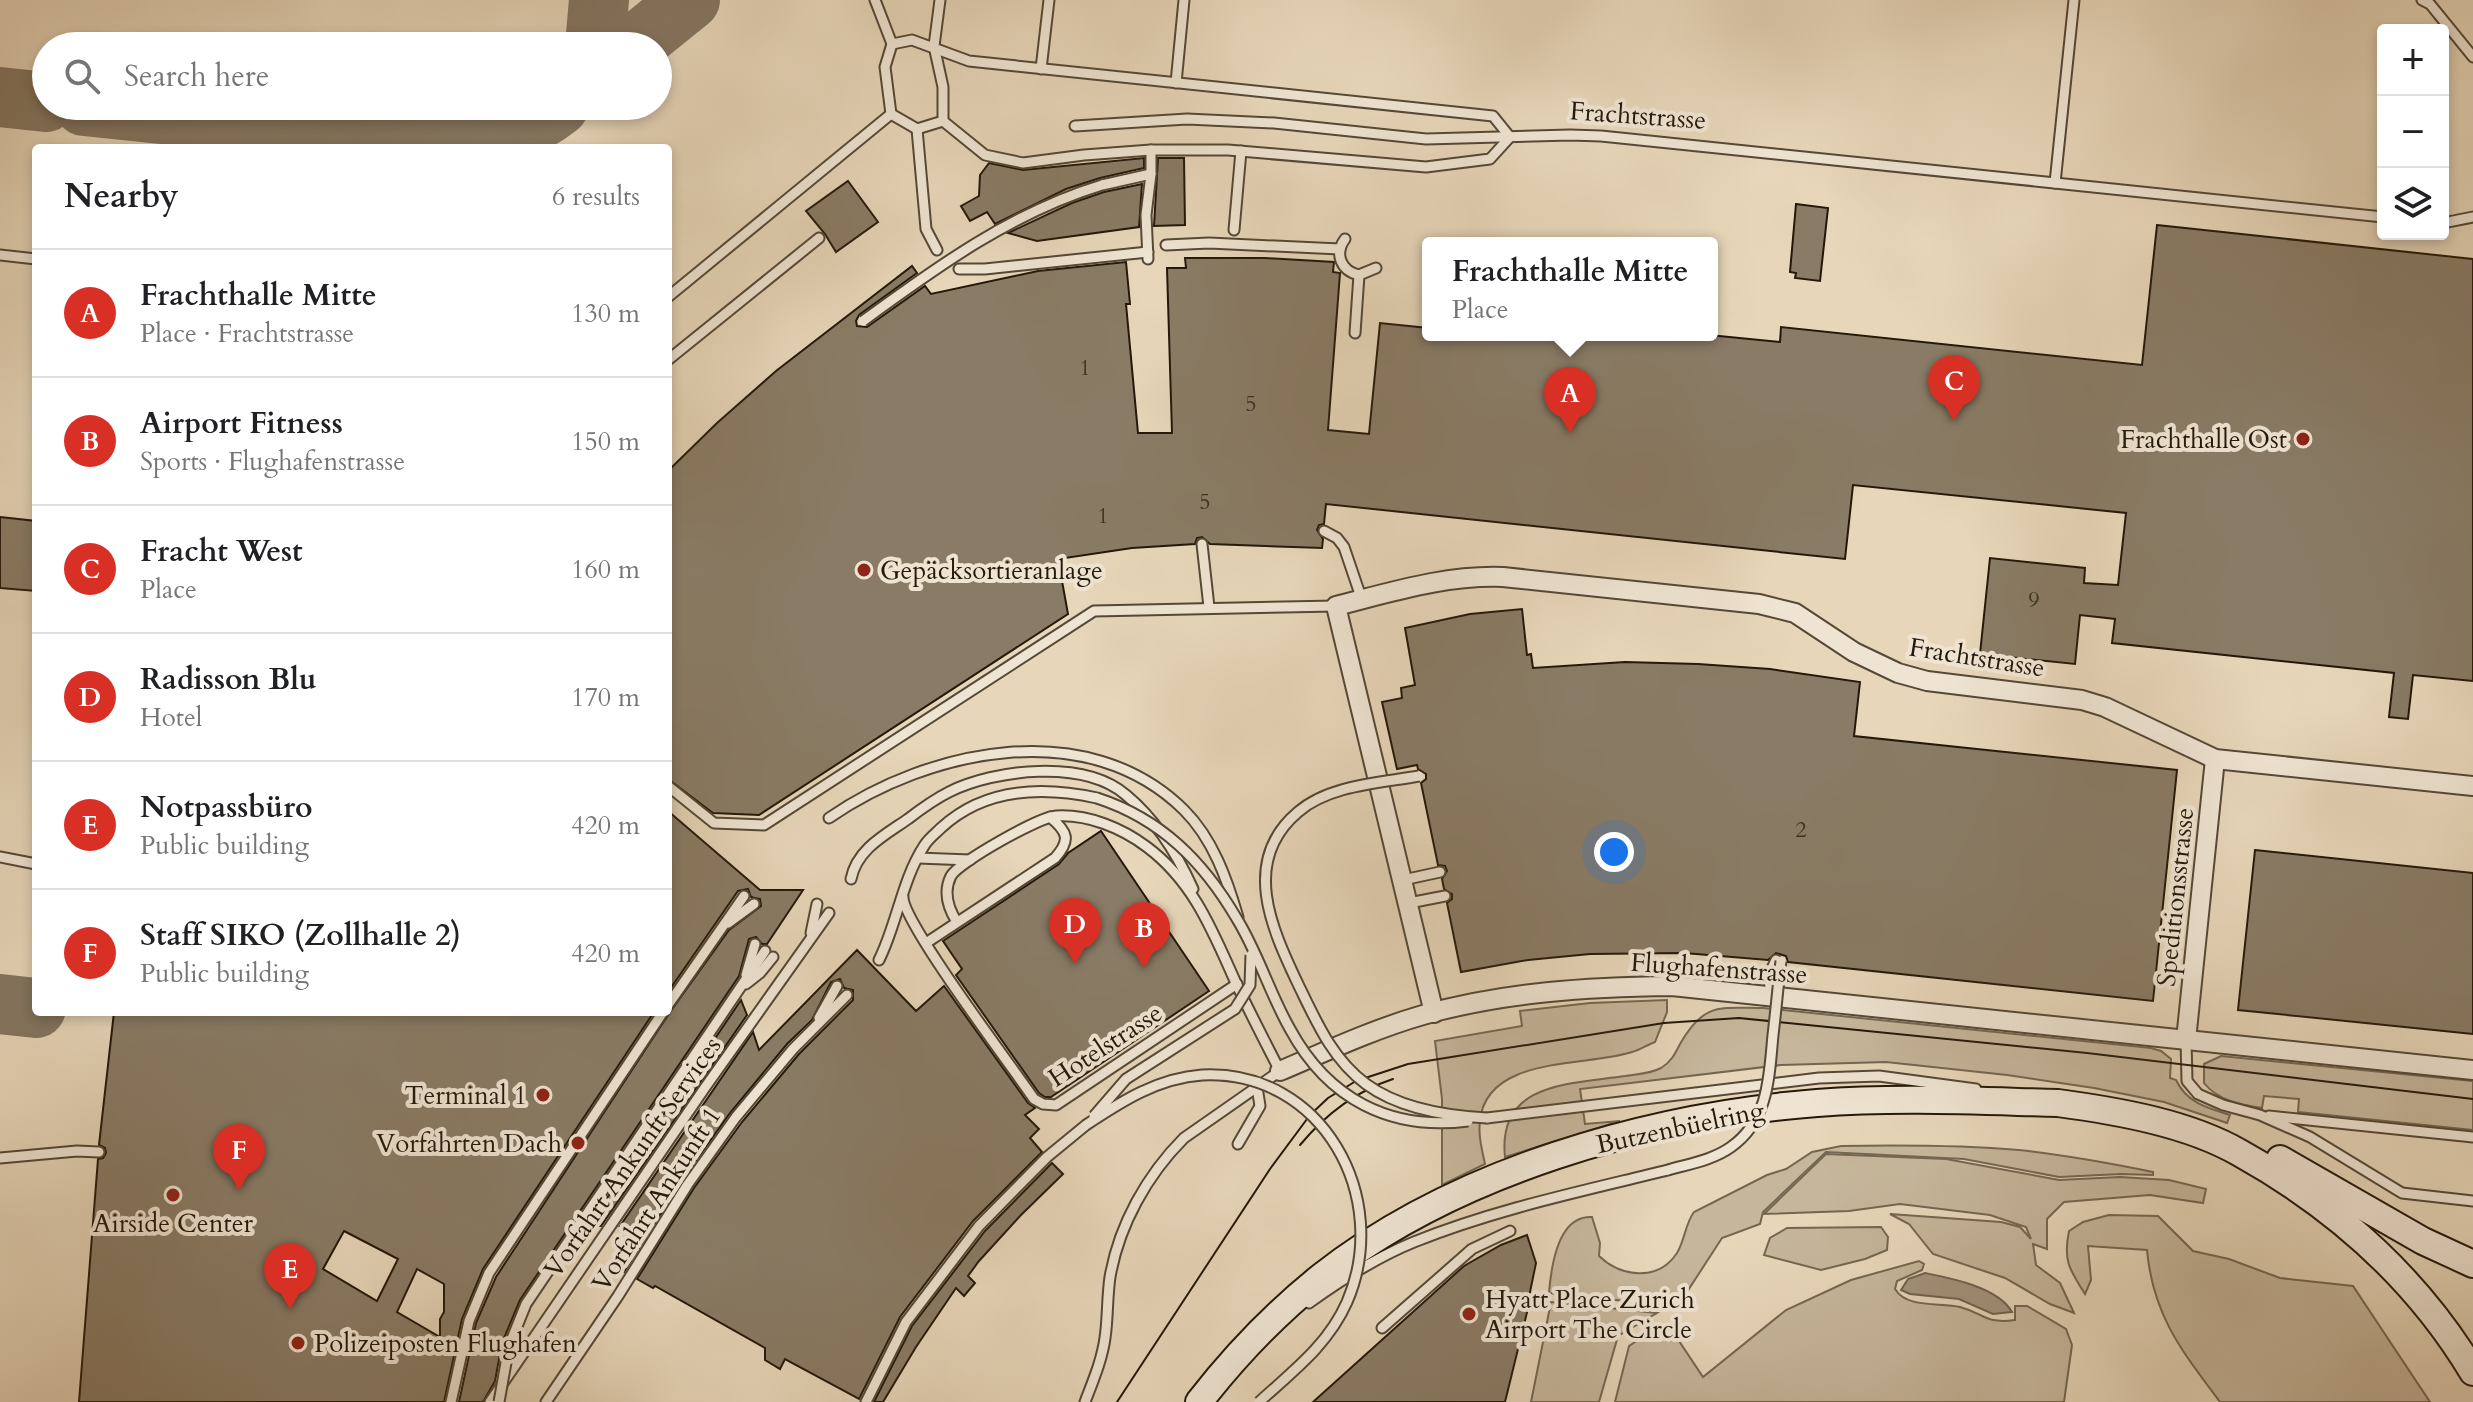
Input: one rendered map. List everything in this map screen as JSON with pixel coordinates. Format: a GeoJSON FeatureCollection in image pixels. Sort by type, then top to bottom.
{"type":"FeatureCollection","features":[{"type":"Feature","properties":{"kind":"main road","name":"Butzenbüelring"},"geometry":{"type":"LineString","coordinates":[[1199,1402],[1290,1303],[1322,1276],[1432,1207],[1500,1176],[1648,1130],[1759,1109],[1896,1099],[2058,1103],[2146,1119],[2186,1130],[2239,1152]]}},
{"type":"Feature","properties":{"kind":"main road"},"geometry":{"type":"LineString","coordinates":[[2239,1152],[2265,1153],[2284,1161],[2423,1241],[2473,1264]]}},
{"type":"Feature","properties":{"kind":"main road"},"geometry":{"type":"LineString","coordinates":[[2239,1152],[2333,1215],[2380,1254],[2436,1318],[2473,1372]]}},
{"type":"Feature","properties":{"kind":"street","name":"Frachtstrasse"},"geometry":{"type":"LineString","coordinates":[[1336,606],[1474,576],[1759,604],[1795,613],[1854,652],[1898,673],[1927,681],[2082,700],[2105,707],[2215,759],[2473,786]]}},
{"type":"Feature","properties":{"kind":"street"},"geometry":{"type":"LineString","coordinates":[[1336,606],[1434,1013]]}},
{"type":"Feature","properties":{"kind":"street","name":"Speditionsstrasse"},"geometry":{"type":"LineString","coordinates":[[2186,1040],[2215,759]]}},
{"type":"Feature","properties":{"kind":"street","name":"Flughafenstrasse"},"geometry":{"type":"LineString","coordinates":[[1280,1071],[1355,1039],[1434,1013],[1511,997],[1603,987],[1672,986],[2473,1070]]}},
{"type":"Feature","properties":{"kind":"lane"},"geometry":{"type":"LineString","coordinates":[[875,0],[892,44],[885,67],[891,114]]}},
{"type":"Feature","properties":{"kind":"lane"},"geometry":{"type":"LineString","coordinates":[[940,0],[934,46],[943,87],[943,121]]}},
{"type":"Feature","properties":{"kind":"lane"},"geometry":{"type":"LineString","coordinates":[[1041,69],[1049,0]]}},
{"type":"Feature","properties":{"kind":"lane"},"geometry":{"type":"LineString","coordinates":[[1176,83],[1184,0]]}},
{"type":"Feature","properties":{"kind":"lane"},"geometry":{"type":"LineString","coordinates":[[2055,183],[2074,0]]}},
{"type":"Feature","properties":{"kind":"lane"},"geometry":{"type":"LineString","coordinates":[[2422,0],[2430,4],[2473,57]]}},
{"type":"Feature","properties":{"kind":"lane"},"geometry":{"type":"LineString","coordinates":[[892,44],[912,40],[969,61],[1493,116],[1510,137],[1490,159],[1426,167],[1241,151],[1151,150],[1023,163],[985,155],[943,121]]}},
{"type":"Feature","properties":{"kind":"lane"},"geometry":{"type":"LineString","coordinates":[[891,114],[917,129],[943,121]]}},
{"type":"Feature","properties":{"kind":"lane"},"geometry":{"type":"LineString","coordinates":[[672,294],[891,114]]}},
{"type":"Feature","properties":{"kind":"lane","name":"Frachtstrasse"},"geometry":{"type":"LineString","coordinates":[[1075,126],[1187,119],[1274,123],[1426,139],[1570,135],[1634,139],[2377,216]]}},
{"type":"Feature","properties":{"kind":"lane"},"geometry":{"type":"LineString","coordinates":[[917,129],[926,229],[937,250]]}},
{"type":"Feature","properties":{"kind":"lane"},"geometry":{"type":"LineString","coordinates":[[959,269],[1148,256],[1146,215],[1151,150]]}},
{"type":"Feature","properties":{"kind":"lane"},"geometry":{"type":"LineString","coordinates":[[1234,230],[1241,151]]}},
{"type":"Feature","properties":{"kind":"lane"},"geometry":{"type":"LineString","coordinates":[[863,321],[946,261],[1033,211],[1102,185],[1151,174]]}},
{"type":"Feature","properties":{"kind":"lane"},"geometry":{"type":"LineString","coordinates":[[2449,222],[2473,217]]}},
{"type":"Feature","properties":{"kind":"lane"},"geometry":{"type":"LineString","coordinates":[[672,357],[819,238]]}},
{"type":"Feature","properties":{"kind":"lane"},"geometry":{"type":"LineString","coordinates":[[1345,239],[1340,249],[1342,264],[1359,275],[1376,268]]}},
{"type":"Feature","properties":{"kind":"lane"},"geometry":{"type":"LineString","coordinates":[[1166,245],[1209,243],[1340,249]]}},
{"type":"Feature","properties":{"kind":"lane"},"geometry":{"type":"LineString","coordinates":[[0,255],[32,259]]}},
{"type":"Feature","properties":{"kind":"lane"},"geometry":{"type":"LineString","coordinates":[[1355,333],[1359,275]]}},
{"type":"Feature","properties":{"kind":"lane"},"geometry":{"type":"LineString","coordinates":[[1324,531],[1337,538],[1344,547],[1362,600]]}},
{"type":"Feature","properties":{"kind":"lane"},"geometry":{"type":"LineString","coordinates":[[1202,544],[1209,607]]}},
{"type":"Feature","properties":{"kind":"lane"},"geometry":{"type":"LineString","coordinates":[[672,789],[714,823],[764,825],[1094,611],[1336,606]]}},
{"type":"Feature","properties":{"kind":"lane"},"geometry":{"type":"LineString","coordinates":[[829,818],[881,788],[913,775],[963,761],[1036,751],[1079,755],[1139,777],[1185,811],[1203,835],[1220,866],[1239,921],[1297,1042],[1325,1075],[1348,1095],[1379,1113],[1404,1121],[1441,1124],[1761,1083],[1849,1076],[1914,1079],[2058,1103]]}},
{"type":"Feature","properties":{"kind":"lane"},"geometry":{"type":"LineString","coordinates":[[851,879],[855,865],[870,846],[947,793],[1001,775],[1059,772],[1096,779],[1125,794],[1176,855],[1280,1071]]}},
{"type":"Feature","properties":{"kind":"lane"},"geometry":{"type":"LineString","coordinates":[[1379,780],[1419,774],[1337,792],[1310,803],[1282,829],[1271,850],[1265,883],[1275,934],[1316,1022],[1329,1045],[1352,1072],[1384,1096],[1439,1112],[1487,1118]]}},
{"type":"Feature","properties":{"kind":"lane"},"geometry":{"type":"LineString","coordinates":[[879,960],[925,844],[957,814],[989,798],[1043,791],[1097,798],[1136,813],[1177,841],[1201,865],[1239,921]]}},
{"type":"Feature","properties":{"kind":"lane"},"geometry":{"type":"LineString","coordinates":[[926,943],[1055,858],[1064,847],[1066,837],[1061,825],[1050,817]]}},
{"type":"Feature","properties":{"kind":"lane"},"geometry":{"type":"LineString","coordinates":[[957,922],[947,899],[948,885],[956,869],[1026,826],[1050,817],[1074,817],[1097,822],[1130,836],[1174,871],[1203,910]]}},
{"type":"Feature","properties":{"kind":"lane"},"geometry":{"type":"LineString","coordinates":[[0,857],[32,863]]}},
{"type":"Feature","properties":{"kind":"lane"},"geometry":{"type":"LineString","coordinates":[[918,858],[970,860]]}},
{"type":"Feature","properties":{"kind":"lane"},"geometry":{"type":"LineString","coordinates":[[1403,880],[1440,872]]}},
{"type":"Feature","properties":{"kind":"lane"},"geometry":{"type":"LineString","coordinates":[[672,999],[744,896]]}},
{"type":"Feature","properties":{"kind":"lane"},"geometry":{"type":"LineString","coordinates":[[1409,903],[1445,896]]}},
{"type":"Feature","properties":{"kind":"lane","name":"Hotelstrasse"},"geometry":{"type":"LineString","coordinates":[[903,897],[905,911],[1034,1099],[1050,1106],[1056,1105],[1237,984]]}},
{"type":"Feature","properties":{"kind":"lane"},"geometry":{"type":"LineString","coordinates":[[721,927],[754,904]]}},
{"type":"Feature","properties":{"kind":"lane"},"geometry":{"type":"LineString","coordinates":[[811,937],[817,904]]}},
{"type":"Feature","properties":{"kind":"lane","name":"Vorfahrt Ankunft Services"},"geometry":{"type":"LineString","coordinates":[[490,1402],[829,913]]}},
{"type":"Feature","properties":{"kind":"lane"},"geometry":{"type":"LineString","coordinates":[[1086,1125],[1126,1079],[1235,1009],[1250,985],[1252,965],[1249,943]]}},
{"type":"Feature","properties":{"kind":"lane"},"geometry":{"type":"LineString","coordinates":[[740,987],[755,944]]}},
{"type":"Feature","properties":{"kind":"lane"},"geometry":{"type":"LineString","coordinates":[[499,1402],[509,1346],[526,1304],[740,987],[769,954]]}},
{"type":"Feature","properties":{"kind":"lane"},"geometry":{"type":"LineString","coordinates":[[1233,1362],[1332,1287],[1413,1242],[1518,1208],[1668,1170],[1724,1151],[1745,1134],[1756,1120],[1768,1089],[1778,961],[1768,977],[1772,995]]}},
{"type":"Feature","properties":{"kind":"lane"},"geometry":{"type":"LineString","coordinates":[[813,1028],[837,986]]}},
{"type":"Feature","properties":{"kind":"lane"},"geometry":{"type":"LineString","coordinates":[[813,1028],[847,995]]}},
{"type":"Feature","properties":{"kind":"lane"},"geometry":{"type":"LineString","coordinates":[[451,1402],[469,1321],[489,1273],[660,1016]]}},
{"type":"Feature","properties":{"kind":"lane","name":"Vorfahrt Ankunft 1"},"geometry":{"type":"LineString","coordinates":[[546,1402],[718,1142],[773,1071],[813,1028]]}},
{"type":"Feature","properties":{"kind":"lane"},"geometry":{"type":"LineString","coordinates":[[2186,1040],[2186,1075],[2192,1089],[2209,1100],[2260,1115],[2310,1137],[2402,1193],[2473,1201]]}},
{"type":"Feature","properties":{"kind":"lane","name":"Flughafenstrasse"},"geometry":{"type":"LineString","coordinates":[[1085,1402],[1105,1340],[1110,1277],[1129,1217],[1144,1190],[1177,1145],[1280,1071]]}},
{"type":"Feature","properties":{"kind":"lane"},"geometry":{"type":"LineString","coordinates":[[866,1402],[906,1322],[979,1226],[1047,1157],[1086,1125],[1149,1088],[1186,1077],[1222,1075],[1251,1081],[1282,1093],[1314,1118],[1334,1142],[1349,1170],[1359,1211],[1359,1258],[1340,1316],[1321,1345],[1259,1402]]}},
{"type":"Feature","properties":{"kind":"lane"},"geometry":{"type":"LineString","coordinates":[[1238,1144],[1260,1106],[1257,1087]]}},
{"type":"Feature","properties":{"kind":"lane"},"geometry":{"type":"LineString","coordinates":[[2260,1115],[2473,1137]]}},
{"type":"Feature","properties":{"kind":"lane"},"geometry":{"type":"LineString","coordinates":[[0,1158],[99,1152]]}},
{"type":"Feature","properties":{"kind":"lane"},"geometry":{"type":"LineString","coordinates":[[1382,1328],[1472,1249],[1510,1231]]}},
{"type":"Feature","properties":{"kind":"shaded area"},"geometry":{"type":"Polygon","coordinates":[[[1667,1000],[1667,1012],[1655,1042],[1613,1057],[1541,1067],[1500,1084],[1486,1100],[1480,1121],[1485,1164],[1442,1185],[1442,1099],[1435,1041],[1522,1026],[1520,1011],[1590,1003],[1667,1000]]]}},
{"type":"Feature","properties":{"kind":"shaded area"},"geometry":{"type":"Polygon","coordinates":[[[1724,1008],[1763,1008],[2151,1048],[2171,1059],[2170,1078],[2176,1080],[2186,1094],[2206,1107],[2230,1115],[2227,1123],[2164,1102],[2007,1075],[1886,1062],[1781,1065],[1580,1089],[1585,1124],[1620,1121],[1505,1157],[1506,1132],[1513,1114],[1525,1101],[1541,1091],[1582,1081],[1657,1070],[1670,1060],[1689,1030],[1705,1014],[1724,1008]]]}},
{"type":"Feature","properties":{"kind":"shaded area"},"geometry":{"type":"Polygon","coordinates":[[[2221,1056],[2473,1081],[2473,1130],[2298,1112],[2299,1099],[2264,1096],[2262,1108],[2238,1103],[2216,1094],[2204,1083],[2204,1064],[2221,1056]]]}},
{"type":"Feature","properties":{"kind":"shaded area"},"geometry":{"type":"Polygon","coordinates":[[[1841,1146],[2019,1150],[2120,1165],[2153,1172],[2153,1175],[2059,1177],[1964,1159],[1826,1152],[1763,1212],[1760,1224],[1722,1238],[1685,1295],[1672,1306],[1549,1293],[1558,1245],[1571,1225],[1580,1219],[1592,1217],[1600,1243],[1599,1256],[1608,1263],[1628,1272],[1650,1272],[1660,1269],[1677,1253],[1694,1212],[1767,1175],[1786,1169],[1812,1152],[1841,1146]]]}},
{"type":"Feature","properties":{"kind":"shaded area"},"geometry":{"type":"Polygon","coordinates":[[[1826,1154],[1946,1159],[2059,1180],[2120,1177],[2169,1180],[2206,1189],[2203,1203],[2150,1195],[2064,1202],[2047,1219],[2047,1249],[2033,1244],[2036,1265],[2060,1283],[2074,1313],[2050,1304],[2005,1278],[1933,1254],[1909,1224],[1890,1214],[2001,1222],[2020,1227],[2031,1239],[2026,1227],[1990,1215],[1900,1204],[1849,1211],[1764,1214],[1826,1154]]]}},
{"type":"Feature","properties":{"kind":"shaded area"},"geometry":{"type":"Polygon","coordinates":[[[2109,1215],[2158,1216],[2193,1251],[2229,1259],[2280,1278],[2353,1286],[2430,1402],[2220,1402],[2182,1349],[2163,1314],[2150,1273],[2147,1250],[2088,1246],[2091,1280],[2085,1294],[2075,1278],[2067,1257],[2069,1231],[2083,1222],[2109,1215]]]}},
{"type":"Feature","properties":{"kind":"shaded area"},"geometry":{"type":"Polygon","coordinates":[[[1881,1227],[1888,1237],[1887,1250],[1821,1270],[1764,1255],[1770,1238],[1787,1228],[1881,1227]]]}},
{"type":"Feature","properties":{"kind":"shaded area"},"geometry":{"type":"Polygon","coordinates":[[[1919,1261],[1924,1264],[1922,1270],[1897,1281],[1895,1289],[1908,1300],[1960,1307],[1997,1321],[2015,1320],[2015,1306],[2027,1306],[2066,1329],[2072,1345],[2064,1402],[1615,1402],[1629,1346],[1657,1327],[1666,1341],[1679,1341],[1703,1377],[1786,1310],[1851,1280],[1919,1261]]]}},
{"type":"Feature","properties":{"kind":"shaded area"},"geometry":{"type":"Polygon","coordinates":[[[1925,1273],[1985,1290],[2005,1303],[2012,1312],[1993,1314],[1959,1299],[1910,1294],[1901,1290],[1908,1279],[1925,1273]]]}},
{"type":"Feature","properties":{"kind":"shaded area"},"geometry":{"type":"Polygon","coordinates":[[[1551,1302],[1657,1313],[1618,1336],[1599,1402],[1531,1402],[1551,1302]]]}},
{"type":"Feature","properties":{"kind":"building"},"geometry":{"type":"Polygon","coordinates":[[[1144,158],[1144,168],[1066,189],[995,224],[987,212],[970,221],[961,206],[979,196],[980,175],[989,163],[1023,170],[1144,158]]]}},
{"type":"Feature","properties":{"kind":"building"},"geometry":{"type":"Polygon","coordinates":[[[1158,158],[1184,158],[1185,225],[1154,226],[1158,158]]]}},
{"type":"Feature","properties":{"kind":"building"},"geometry":{"type":"Polygon","coordinates":[[[848,181],[878,222],[836,252],[806,211],[848,181]]]}},
{"type":"Feature","properties":{"kind":"building"},"geometry":{"type":"Polygon","coordinates":[[[1142,184],[1139,227],[1037,241],[1008,233],[1072,203],[1142,184]]]}},
{"type":"Feature","properties":{"kind":"building"},"geometry":{"type":"Polygon","coordinates":[[[1796,204],[1828,208],[1820,281],[1795,278],[1796,273],[1790,272],[1796,204]]]}},
{"type":"Feature","properties":{"kind":"building"},"geometry":{"type":"Polygon","coordinates":[[[2157,225],[2473,259],[2473,681],[2413,675],[2408,719],[2389,717],[2394,673],[2112,643],[2115,619],[2080,615],[2075,664],[1980,654],[1990,558],[2085,568],[2084,583],[2118,585],[2126,513],[1853,485],[1845,559],[1326,504],[1324,524],[1319,525],[1317,530],[1323,539],[1322,548],[1210,544],[1202,537],[1197,538],[1195,544],[1132,548],[1058,559],[1068,614],[759,815],[713,813],[672,782],[672,467],[776,371],[912,266],[917,273],[859,315],[857,326],[867,327],[925,286],[931,294],[1038,271],[1126,262],[1130,304],[1126,304],[1138,433],[1172,433],[1167,268],[1186,268],[1185,258],[1334,262],[1333,272],[1340,273],[1328,430],[1369,434],[1380,323],[1422,327],[1422,341],[1718,341],[1718,336],[1780,342],[1781,327],[2142,365],[2157,225]]]}},
{"type":"Feature","properties":{"kind":"building"},"geometry":{"type":"Polygon","coordinates":[[[0,517],[32,521],[32,591],[0,588],[0,517]]]}},
{"type":"Feature","properties":{"kind":"building"},"geometry":{"type":"Polygon","coordinates":[[[1522,609],[1527,655],[1531,654],[1533,668],[1625,662],[1698,664],[1770,669],[1860,682],[1854,736],[2177,770],[2153,1001],[1788,962],[1786,956],[1776,953],[1768,960],[1684,953],[1590,954],[1528,960],[1461,972],[1447,903],[1452,899],[1452,894],[1444,889],[1442,879],[1447,871],[1445,866],[1438,865],[1421,783],[1426,779],[1426,774],[1417,765],[1397,769],[1382,702],[1402,698],[1401,688],[1415,685],[1405,628],[1470,614],[1522,609]]]}},
{"type":"Feature","properties":{"kind":"building"},"geometry":{"type":"Polygon","coordinates":[[[672,814],[760,890],[803,890],[767,944],[762,944],[756,937],[749,939],[739,976],[520,1300],[502,1343],[495,1381],[483,1402],[459,1402],[476,1323],[496,1277],[667,1016],[672,1016],[672,1009],[729,930],[761,906],[760,899],[751,897],[748,889],[738,891],[672,986],[672,814]]]}},
{"type":"Feature","properties":{"kind":"building"},"geometry":{"type":"Polygon","coordinates":[[[1101,831],[1209,991],[1051,1097],[1045,1097],[1039,1093],[956,975],[962,969],[943,941],[1059,864],[1068,853],[1101,831]]]}},
{"type":"Feature","properties":{"kind":"building"},"geometry":{"type":"Polygon","coordinates":[[[2255,850],[2473,873],[2473,1034],[2238,1010],[2255,850]]]}},
{"type":"Feature","properties":{"kind":"building"},"geometry":{"type":"Polygon","coordinates":[[[857,950],[916,1011],[944,986],[1028,1103],[1035,1108],[1025,1115],[1039,1129],[1030,1138],[1042,1152],[973,1221],[900,1317],[859,1399],[785,1359],[780,1369],[765,1360],[765,1348],[637,1279],[694,1188],[742,1122],[799,1054],[853,1000],[853,990],[844,988],[840,979],[831,982],[812,1020],[787,1044],[730,1113],[682,1180],[624,1272],[612,1263],[632,1226],[620,1226],[753,1032],[759,1050],[857,950]]]}},
{"type":"Feature","properties":{"kind":"building"},"geometry":{"type":"Polygon","coordinates":[[[741,1000],[747,1015],[601,1226],[588,1226],[741,1000]]]}},
{"type":"Feature","properties":{"kind":"building"},"geometry":{"type":"Polygon","coordinates":[[[114,1016],[651,1016],[483,1269],[462,1319],[444,1402],[79,1402],[98,1159],[103,1158],[105,1148],[99,1145],[114,1016]],[[344,1231],[323,1269],[377,1301],[398,1259],[344,1231]],[[417,1269],[397,1312],[440,1337],[444,1284],[417,1269]]]}},
{"type":"Feature","properties":{"kind":"building"},"geometry":{"type":"Polygon","coordinates":[[[1052,1163],[1063,1174],[979,1261],[968,1276],[975,1283],[964,1296],[956,1288],[883,1402],[874,1402],[912,1326],[985,1231],[1052,1163]]]}},
{"type":"Feature","properties":{"kind":"building","name":"Hyatt Place Zurich Airport The Circle"},"geometry":{"type":"Polygon","coordinates":[[[1527,1235],[1536,1263],[1505,1402],[1313,1402],[1464,1266],[1501,1245],[1527,1235]]]}},
{"type":"Feature","properties":{"kind":"taxiway"},"geometry":{"type":"LineString","coordinates":[[596,32],[599,0]]}},
{"type":"Feature","properties":{"kind":"taxiway"},"geometry":{"type":"LineString","coordinates":[[650,32],[690,0]]}},
{"type":"Feature","properties":{"kind":"taxiway"},"geometry":{"type":"LineString","coordinates":[[0,97],[32,100]]}},
{"type":"Feature","properties":{"kind":"taxiway"},"geometry":{"type":"LineString","coordinates":[[219,120],[450,144]]}},
{"type":"Feature","properties":{"kind":"taxiway"},"geometry":{"type":"LineString","coordinates":[[450,144],[508,134],[538,120]]}},
{"type":"Feature","properties":{"kind":"taxiway"},"geometry":{"type":"LineString","coordinates":[[0,1004],[32,1008]]}},
{"type":"Feature","properties":{"kind":"tram line"},"geometry":{"type":"LineString","coordinates":[[1117,1402],[1270,1169],[1310,1115],[1328,1098],[1356,1081],[1408,1064],[1664,1023],[1739,1018],[2087,1053],[2473,1099]]}},
{"type":"Feature","properties":{"kind":"tram line"},"geometry":{"type":"LineString","coordinates":[[1300,1145],[1342,1105],[1366,1090],[1393,1079]]}},
{"type":"Feature","properties":{"kind":"place","name":"Fracht West"},"geometry":{"type":"Point","coordinates":[1954,421]}},
{"type":"Feature","properties":{"kind":"place","name":"Frachthalle Mitte"},"geometry":{"type":"Point","coordinates":[1570,433]}},
{"type":"Feature","properties":{"kind":"place","name":"Frachthalle Ost"},"geometry":{"type":"Point","coordinates":[2303,439]}},
{"type":"Feature","properties":{"kind":"place","name":"Gepäcksortieranlage"},"geometry":{"type":"Point","coordinates":[864,570]}},
{"type":"Feature","properties":{"kind":"place","name":"Radisson Blu"},"geometry":{"type":"Point","coordinates":[1075,964]}},
{"type":"Feature","properties":{"kind":"place","name":"Airport Fitness"},"geometry":{"type":"Point","coordinates":[1144,968]}},
{"type":"Feature","properties":{"kind":"place","name":"Terminal 1"},"geometry":{"type":"Point","coordinates":[543,1095]}},
{"type":"Feature","properties":{"kind":"place","name":"Vorfahrten Dach"},"geometry":{"type":"Point","coordinates":[578,1143]}},
{"type":"Feature","properties":{"kind":"place","name":"Staff SIKO (Zollhalle 2)"},"geometry":{"type":"Point","coordinates":[239,1190]}},
{"type":"Feature","properties":{"kind":"place","name":"Airside Center"},"geometry":{"type":"Point","coordinates":[173,1195]}},
{"type":"Feature","properties":{"kind":"place","name":"Notpassbüro"},"geometry":{"type":"Point","coordinates":[290,1309]}},
{"type":"Feature","properties":{"kind":"place","name":"Hyatt Place Zurich Airport The Circle"},"geometry":{"type":"Point","coordinates":[1469,1314]}},
{"type":"Feature","properties":{"kind":"place","name":"Polizeiposten Flughafen"},"geometry":{"type":"Point","coordinates":[298,1343]}}]}
